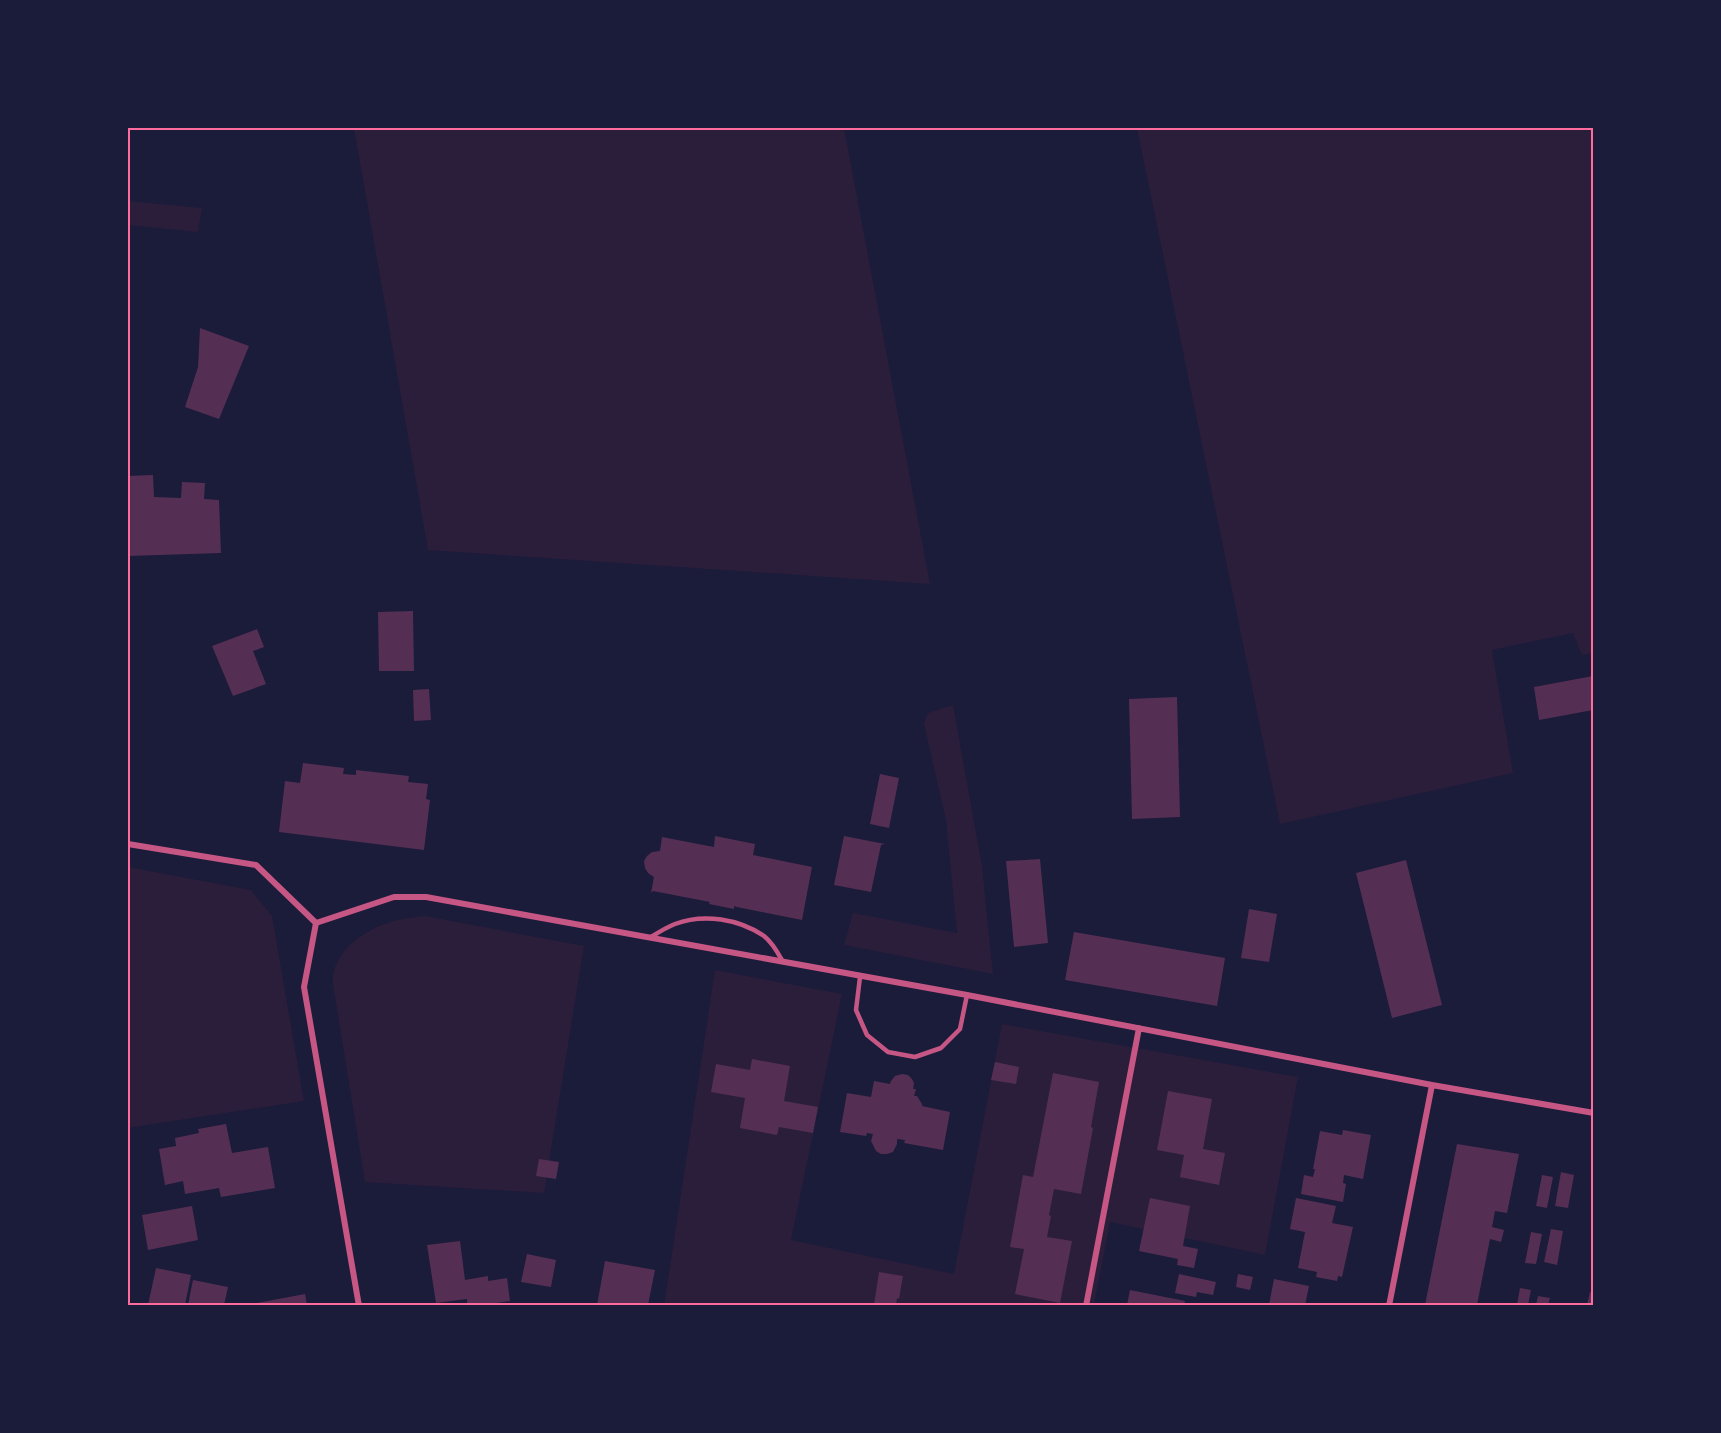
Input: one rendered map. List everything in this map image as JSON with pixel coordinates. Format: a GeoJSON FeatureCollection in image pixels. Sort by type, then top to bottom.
{"type":"FeatureCollection","features":[{"type":"Feature","properties":{"kind":"street"},"geometry":{"type":"LineString","coordinates":[[128,844],[256,866],[316,923]]}},
{"type":"Feature","properties":{"kind":"street"},"geometry":{"type":"LineString","coordinates":[[316,923],[394,897],[426,897],[967,995],[1432,1085],[1593,1113]]}},
{"type":"Feature","properties":{"kind":"street"},"geometry":{"type":"LineString","coordinates":[[316,923],[304,987],[359,1305]]}},
{"type":"Feature","properties":{"kind":"street"},"geometry":{"type":"LineString","coordinates":[[1086,1305],[1139,1028]]}},
{"type":"Feature","properties":{"kind":"street"},"geometry":{"type":"LineString","coordinates":[[1389,1305],[1432,1085]]}},
{"type":"Feature","properties":{"kind":"lane"},"geometry":{"type":"LineString","coordinates":[[648,938],[674,924],[690,920],[713,919],[738,922],[765,937],[777,949],[783,963]]}},
{"type":"Feature","properties":{"kind":"lane"},"geometry":{"type":"LineString","coordinates":[[861,977],[856,1010],[867,1035],[888,1052],[915,1057],[941,1048],[960,1029],[967,995]]}},
{"type":"Feature","properties":{"kind":"shaded area"},"geometry":{"type":"Polygon","coordinates":[[[354,128],[844,128],[930,584],[428,550],[354,128]]]}},
{"type":"Feature","properties":{"kind":"shaded area"},"geometry":{"type":"Polygon","coordinates":[[[1137,128],[1593,128],[1593,653],[1582,655],[1573,633],[1492,650],[1513,773],[1280,824],[1137,128]]]}},
{"type":"Feature","properties":{"kind":"shaded area"},"geometry":{"type":"Polygon","coordinates":[[[128,201],[202,208],[198,232],[128,225],[128,201]]]}},
{"type":"Feature","properties":{"kind":"shaded area"},"geometry":{"type":"Polygon","coordinates":[[[953,705],[982,866],[993,974],[844,945],[853,913],[957,933],[946,820],[924,724],[928,713],[953,705]]]}},
{"type":"Feature","properties":{"kind":"shaded area"},"geometry":{"type":"Polygon","coordinates":[[[128,867],[251,890],[272,916],[304,1101],[128,1128],[128,867]]]}},
{"type":"Feature","properties":{"kind":"shaded area"},"geometry":{"type":"Polygon","coordinates":[[[425,916],[584,946],[544,1193],[365,1182],[333,975],[341,955],[367,932],[401,919],[425,916]]]}},
{"type":"Feature","properties":{"kind":"shaded area"},"geometry":{"type":"Polygon","coordinates":[[[715,970],[842,994],[791,1240],[954,1274],[1002,1024],[1298,1077],[1265,1255],[1110,1222],[1094,1305],[664,1306],[715,970]]]}},
{"type":"Feature","properties":{"kind":"building"},"geometry":{"type":"Polygon","coordinates":[[[200,328],[249,346],[219,419],[185,407],[198,367],[200,328]]]}},
{"type":"Feature","properties":{"kind":"building"},"geometry":{"type":"Polygon","coordinates":[[[153,475],[154,497],[181,498],[182,482],[205,483],[204,499],[219,500],[221,553],[128,556],[128,476],[153,475]]]}},
{"type":"Feature","properties":{"kind":"building"},"geometry":{"type":"Polygon","coordinates":[[[413,611],[414,671],[379,671],[378,612],[413,611]]]}},
{"type":"Feature","properties":{"kind":"building"},"geometry":{"type":"Polygon","coordinates":[[[257,629],[264,647],[253,651],[266,684],[233,696],[212,646],[257,629]]]}},
{"type":"Feature","properties":{"kind":"building"},"geometry":{"type":"Polygon","coordinates":[[[1593,676],[1593,710],[1539,720],[1534,687],[1593,676]]]}},
{"type":"Feature","properties":{"kind":"building"},"geometry":{"type":"Polygon","coordinates":[[[429,689],[431,720],[414,721],[413,690],[429,689]]]}},
{"type":"Feature","properties":{"kind":"building"},"geometry":{"type":"Polygon","coordinates":[[[1177,697],[1180,817],[1132,819],[1129,699],[1177,697]]]}},
{"type":"Feature","properties":{"kind":"building"},"geometry":{"type":"Polygon","coordinates":[[[303,763],[344,768],[343,774],[356,775],[356,770],[409,776],[408,782],[428,784],[426,799],[430,800],[424,850],[279,832],[285,781],[300,783],[303,763]]]}},
{"type":"Feature","properties":{"kind":"building"},"geometry":{"type":"Polygon","coordinates":[[[880,774],[899,778],[889,828],[870,824],[880,774]]]}},
{"type":"Feature","properties":{"kind":"building"},"geometry":{"type":"Polygon","coordinates":[[[715,836],[755,844],[753,855],[812,867],[802,920],[734,906],[734,909],[653,891],[651,893],[654,877],[648,873],[644,861],[652,852],[660,851],[662,837],[714,847],[715,836]]]}},
{"type":"Feature","properties":{"kind":"building"},"geometry":{"type":"Polygon","coordinates":[[[844,836],[885,844],[881,845],[871,892],[834,885],[844,836]]]}},
{"type":"Feature","properties":{"kind":"building"},"geometry":{"type":"Polygon","coordinates":[[[1040,859],[1048,943],[1014,947],[1006,861],[1040,859]]]}},
{"type":"Feature","properties":{"kind":"building"},"geometry":{"type":"Polygon","coordinates":[[[1406,860],[1442,1005],[1392,1018],[1356,873],[1406,860]]]}},
{"type":"Feature","properties":{"kind":"building"},"geometry":{"type":"Polygon","coordinates":[[[1249,909],[1277,914],[1269,962],[1241,958],[1249,909]]]}},
{"type":"Feature","properties":{"kind":"building"},"geometry":{"type":"Polygon","coordinates":[[[1074,932],[1225,958],[1217,1006],[1065,980],[1074,932]]]}},
{"type":"Feature","properties":{"kind":"building"},"geometry":{"type":"Polygon","coordinates":[[[752,1059],[790,1066],[784,1101],[818,1107],[813,1133],[779,1127],[777,1135],[740,1128],[745,1098],[711,1092],[716,1064],[750,1070],[752,1059]]]}},
{"type":"Feature","properties":{"kind":"building"},"geometry":{"type":"Polygon","coordinates":[[[995,1062],[1019,1067],[1016,1084],[991,1080],[995,1062]]]}},
{"type":"Feature","properties":{"kind":"building"},"geometry":{"type":"Polygon","coordinates":[[[1053,1073],[1099,1082],[1081,1194],[1054,1189],[1049,1215],[1051,1216],[1047,1237],[1072,1241],[1060,1303],[1015,1294],[1024,1249],[1010,1247],[1023,1175],[1033,1177],[1053,1073]]]}},
{"type":"Feature","properties":{"kind":"building"},"geometry":{"type":"Polygon","coordinates":[[[902,1074],[912,1079],[913,1089],[916,1089],[914,1096],[917,1096],[922,1106],[950,1112],[943,1150],[904,1143],[905,1140],[897,1139],[893,1152],[881,1154],[876,1151],[871,1141],[873,1134],[867,1133],[866,1136],[840,1132],[847,1093],[871,1097],[874,1081],[890,1084],[895,1076],[902,1074]]]}},
{"type":"Feature","properties":{"kind":"building"},"geometry":{"type":"Polygon","coordinates":[[[1168,1091],[1212,1099],[1203,1149],[1225,1153],[1219,1185],[1180,1177],[1184,1155],[1157,1150],[1168,1091]]]}},
{"type":"Feature","properties":{"kind":"building"},"geometry":{"type":"Polygon","coordinates":[[[226,1124],[232,1153],[268,1147],[275,1188],[221,1197],[219,1188],[185,1194],[183,1181],[165,1185],[159,1149],[176,1146],[175,1138],[199,1133],[198,1129],[226,1124]]]}},
{"type":"Feature","properties":{"kind":"building"},"geometry":{"type":"Polygon","coordinates":[[[1343,1130],[1371,1135],[1363,1179],[1344,1175],[1343,1183],[1346,1184],[1343,1202],[1301,1194],[1304,1175],[1313,1177],[1320,1131],[1342,1135],[1343,1130]]]}},
{"type":"Feature","properties":{"kind":"building"},"geometry":{"type":"Polygon","coordinates":[[[1457,1144],[1519,1154],[1507,1213],[1495,1211],[1492,1227],[1504,1230],[1501,1242],[1490,1239],[1477,1305],[1425,1305],[1457,1144]]]}},
{"type":"Feature","properties":{"kind":"building"},"geometry":{"type":"Polygon","coordinates":[[[539,1159],[559,1162],[556,1179],[536,1176],[539,1159]]]}},
{"type":"Feature","properties":{"kind":"building"},"geometry":{"type":"Polygon","coordinates":[[[1561,1172],[1574,1175],[1568,1208],[1555,1206],[1561,1172]]]}},
{"type":"Feature","properties":{"kind":"building"},"geometry":{"type":"Polygon","coordinates":[[[1542,1175],[1553,1177],[1547,1208],[1536,1206],[1542,1175]]]}},
{"type":"Feature","properties":{"kind":"building"},"geometry":{"type":"Polygon","coordinates":[[[1150,1198],[1190,1206],[1183,1246],[1198,1249],[1194,1268],[1177,1265],[1178,1259],[1139,1251],[1150,1198]]]}},
{"type":"Feature","properties":{"kind":"building"},"geometry":{"type":"Polygon","coordinates":[[[1296,1198],[1336,1206],[1332,1223],[1353,1227],[1342,1277],[1338,1276],[1337,1281],[1316,1277],[1317,1272],[1298,1268],[1305,1232],[1290,1229],[1296,1198]]]}},
{"type":"Feature","properties":{"kind":"building"},"geometry":{"type":"Polygon","coordinates":[[[192,1206],[198,1240],[148,1250],[142,1215],[192,1206]]]}},
{"type":"Feature","properties":{"kind":"building"},"geometry":{"type":"Polygon","coordinates":[[[1551,1229],[1563,1231],[1557,1265],[1544,1262],[1551,1229]]]}},
{"type":"Feature","properties":{"kind":"building"},"geometry":{"type":"Polygon","coordinates":[[[1531,1232],[1542,1234],[1536,1264],[1525,1263],[1531,1232]]]}},
{"type":"Feature","properties":{"kind":"building"},"geometry":{"type":"Polygon","coordinates":[[[460,1241],[465,1280],[488,1276],[488,1281],[507,1278],[510,1301],[482,1305],[467,1305],[467,1299],[436,1303],[427,1245],[460,1241]]]}},
{"type":"Feature","properties":{"kind":"building"},"geometry":{"type":"Polygon","coordinates":[[[527,1254],[556,1260],[551,1287],[521,1282],[527,1254]]]}},
{"type":"Feature","properties":{"kind":"building"},"geometry":{"type":"Polygon","coordinates":[[[605,1261],[655,1270],[648,1305],[597,1305],[605,1261]]]}},
{"type":"Feature","properties":{"kind":"building"},"geometry":{"type":"Polygon","coordinates":[[[156,1268],[191,1275],[185,1305],[148,1305],[156,1268]]]}},
{"type":"Feature","properties":{"kind":"building"},"geometry":{"type":"Polygon","coordinates":[[[879,1272],[903,1276],[896,1305],[874,1305],[879,1272]]]}},
{"type":"Feature","properties":{"kind":"building"},"geometry":{"type":"Polygon","coordinates":[[[1179,1274],[1216,1282],[1213,1295],[1197,1292],[1196,1297],[1175,1293],[1179,1274]]]}},
{"type":"Feature","properties":{"kind":"building"},"geometry":{"type":"Polygon","coordinates":[[[1238,1274],[1253,1277],[1250,1290],[1236,1287],[1238,1274]]]}},
{"type":"Feature","properties":{"kind":"building"},"geometry":{"type":"Polygon","coordinates":[[[1274,1279],[1309,1286],[1305,1305],[1269,1305],[1274,1279]]]}},
{"type":"Feature","properties":{"kind":"building"},"geometry":{"type":"Polygon","coordinates":[[[193,1280],[228,1287],[224,1305],[188,1305],[193,1280]]]}},
{"type":"Feature","properties":{"kind":"building"},"geometry":{"type":"Polygon","coordinates":[[[1520,1288],[1531,1290],[1528,1305],[1517,1305],[1520,1288]]]}},
{"type":"Feature","properties":{"kind":"building"},"geometry":{"type":"Polygon","coordinates":[[[1130,1290],[1185,1301],[1184,1305],[1127,1305],[1130,1290]]]}},
{"type":"Feature","properties":{"kind":"building"},"geometry":{"type":"Polygon","coordinates":[[[1590,1292],[1593,1293],[1593,1305],[1587,1305],[1590,1292]]]}},
{"type":"Feature","properties":{"kind":"building"},"geometry":{"type":"Polygon","coordinates":[[[305,1294],[307,1305],[251,1305],[251,1304],[305,1294]]]}},
{"type":"Feature","properties":{"kind":"building"},"geometry":{"type":"Polygon","coordinates":[[[1538,1296],[1550,1298],[1548,1305],[1536,1305],[1538,1296]]]}}]}
